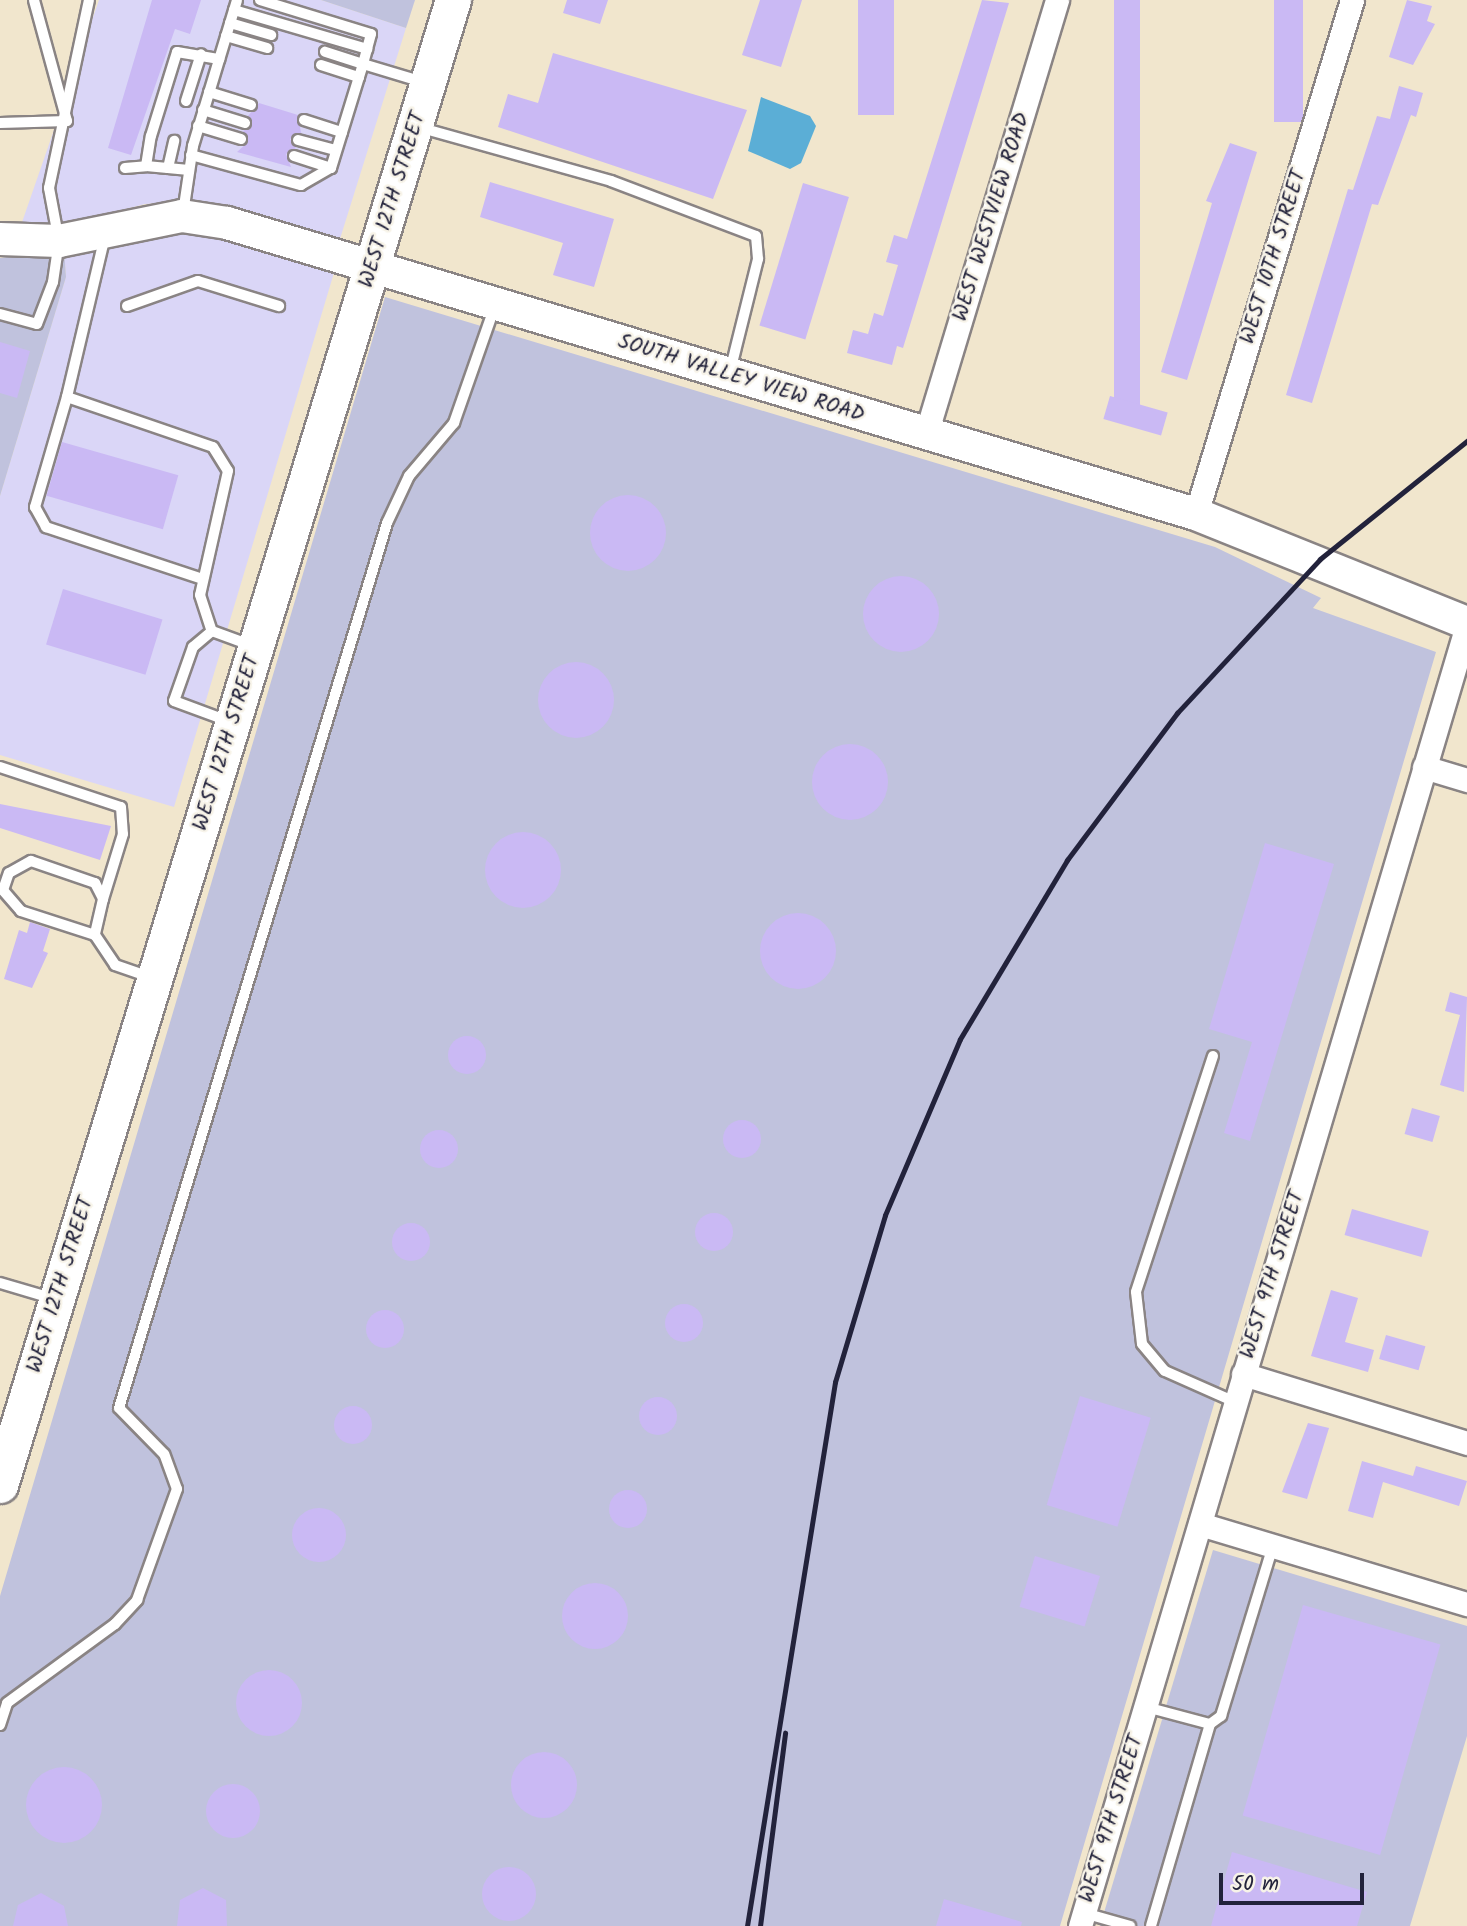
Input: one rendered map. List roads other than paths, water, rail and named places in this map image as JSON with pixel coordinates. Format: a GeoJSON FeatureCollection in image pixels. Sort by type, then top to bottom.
{"type":"FeatureCollection","features":[{"type":"Feature","properties":{"kind":"main road","name":"WEST 12TH STREET"},"geometry":{"type":"LineString","coordinates":[[0,1485],[453,0]]}},
{"type":"Feature","properties":{"kind":"street","name":"WEST WESTVIEW ROAD"},"geometry":{"type":"LineString","coordinates":[[926,434],[1057,0]]}},
{"type":"Feature","properties":{"kind":"street","name":"WEST 10TH STREET"},"geometry":{"type":"LineString","coordinates":[[1196,514],[1352,0]]}},
{"type":"Feature","properties":{"kind":"street","name":"SOUTH VALLEY VIEW ROAD"},"geometry":{"type":"LineString","coordinates":[[0,239],[59,242],[107,229],[182,216],[227,223],[495,306],[1196,514],[1467,624]]}},
{"type":"Feature","properties":{"kind":"street","name":"WEST 9TH STREET"},"geometry":{"type":"LineString","coordinates":[[1082,1920],[1467,624]]}},
{"type":"Feature","properties":{"kind":"street"},"geometry":{"type":"LineString","coordinates":[[1424,767],[1467,780]]}},
{"type":"Feature","properties":{"kind":"street"},"geometry":{"type":"LineString","coordinates":[[1243,1374],[1467,1443]]}},
{"type":"Feature","properties":{"kind":"street"},"geometry":{"type":"LineString","coordinates":[[1200,1524],[1467,1604]]}},
{"type":"Feature","properties":{"kind":"lane"},"geometry":{"type":"LineString","coordinates":[[34,0],[67,121]]}},
{"type":"Feature","properties":{"kind":"lane"},"geometry":{"type":"LineString","coordinates":[[0,314],[37,324],[59,242],[49,188],[67,121],[89,0]]}},
{"type":"Feature","properties":{"kind":"lane"},"geometry":{"type":"LineString","coordinates":[[191,155],[301,185],[331,167],[371,34],[260,0]]}},
{"type":"Feature","properties":{"kind":"lane"},"geometry":{"type":"LineString","coordinates":[[182,216],[198,126],[235,5],[367,49]]}},
{"type":"Feature","properties":{"kind":"lane"},"geometry":{"type":"LineString","coordinates":[[230,23],[271,35]]}},
{"type":"Feature","properties":{"kind":"lane"},"geometry":{"type":"LineString","coordinates":[[226,36],[267,48]]}},
{"type":"Feature","properties":{"kind":"lane"},"geometry":{"type":"LineString","coordinates":[[146,166],[177,52],[219,59]]}},
{"type":"Feature","properties":{"kind":"lane"},"geometry":{"type":"LineString","coordinates":[[325,52],[428,84]]}},
{"type":"Feature","properties":{"kind":"lane"},"geometry":{"type":"LineString","coordinates":[[186,101],[201,54]]}},
{"type":"Feature","properties":{"kind":"lane"},"geometry":{"type":"LineString","coordinates":[[321,65],[359,77]]}},
{"type":"Feature","properties":{"kind":"lane"},"geometry":{"type":"LineString","coordinates":[[209,92],[251,105]]}},
{"type":"Feature","properties":{"kind":"lane"},"geometry":{"type":"LineString","coordinates":[[203,110],[245,123]]}},
{"type":"Feature","properties":{"kind":"lane"},"geometry":{"type":"LineString","coordinates":[[304,120],[342,132]]}},
{"type":"Feature","properties":{"kind":"lane"},"geometry":{"type":"LineString","coordinates":[[0,123],[67,121]]}},
{"type":"Feature","properties":{"kind":"lane"},"geometry":{"type":"LineString","coordinates":[[198,126],[241,139]]}},
{"type":"Feature","properties":{"kind":"lane"},"geometry":{"type":"LineString","coordinates":[[415,126],[611,181],[756,236],[758,259],[729,375]]}},
{"type":"Feature","properties":{"kind":"lane"},"geometry":{"type":"LineString","coordinates":[[298,140],[337,150]]}},
{"type":"Feature","properties":{"kind":"lane"},"geometry":{"type":"LineString","coordinates":[[168,168],[174,141]]}},
{"type":"Feature","properties":{"kind":"lane"},"geometry":{"type":"LineString","coordinates":[[294,156],[331,167]]}},
{"type":"Feature","properties":{"kind":"lane"},"geometry":{"type":"LineString","coordinates":[[125,169],[146,166],[189,170]]}},
{"type":"Feature","properties":{"kind":"lane"},"geometry":{"type":"LineString","coordinates":[[107,229],[67,397],[35,507],[46,527],[202,579]]}},
{"type":"Feature","properties":{"kind":"lane"},"geometry":{"type":"LineString","coordinates":[[127,306],[198,281],[279,306]]}},
{"type":"Feature","properties":{"kind":"lane"},"geometry":{"type":"LineString","coordinates":[[0,1725],[7,1703],[115,1624],[137,1600],[177,1489],[164,1454],[119,1408],[391,513],[421,459],[454,423],[495,306]]}},
{"type":"Feature","properties":{"kind":"lane"},"geometry":{"type":"LineString","coordinates":[[67,397],[213,447],[228,471],[200,595],[212,631]]}},
{"type":"Feature","properties":{"kind":"lane"},"geometry":{"type":"LineString","coordinates":[[212,631],[256,647]]}},
{"type":"Feature","properties":{"kind":"lane"},"geometry":{"type":"LineString","coordinates":[[212,631],[193,647],[174,701],[233,723]]}},
{"type":"Feature","properties":{"kind":"lane"},"geometry":{"type":"LineString","coordinates":[[0,766],[121,807],[123,834],[95,935]]}},
{"type":"Feature","properties":{"kind":"lane"},"geometry":{"type":"LineString","coordinates":[[103,899],[96,883],[78,873],[32,861],[9,873],[3,902],[21,911],[95,935],[115,965],[155,979]]}},
{"type":"Feature","properties":{"kind":"lane"},"geometry":{"type":"LineString","coordinates":[[1213,1056],[1136,1292],[1142,1344],[1165,1371],[1235,1402]]}},
{"type":"Feature","properties":{"kind":"lane"},"geometry":{"type":"LineString","coordinates":[[0,1283],[57,1300]]}},
{"type":"Feature","properties":{"kind":"lane"},"geometry":{"type":"LineString","coordinates":[[1151,1926],[1210,1724],[1221,1716],[1273,1546]]}},
{"type":"Feature","properties":{"kind":"lane"},"geometry":{"type":"LineString","coordinates":[[1146,1707],[1210,1724]]}},
{"type":"Feature","properties":{"kind":"lane"},"geometry":{"type":"LineString","coordinates":[[1082,1920],[1130,1926]]}},
{"type":"Feature","properties":{"kind":"water"},"geometry":{"type":"Polygon","coordinates":[[[761,97],[810,116],[816,126],[801,163],[790,169],[748,151],[761,97]]]}},
{"type":"Feature","properties":{"kind":"railway"},"geometry":{"type":"LineString","coordinates":[[747,1926],[835,1382],[885,1215],[960,1039],[1067,860],[1177,713],[1320,559],[1467,441]]}},
{"type":"Feature","properties":{"kind":"railway"},"geometry":{"type":"LineString","coordinates":[[760,1926],[785,1733]]}}]}
